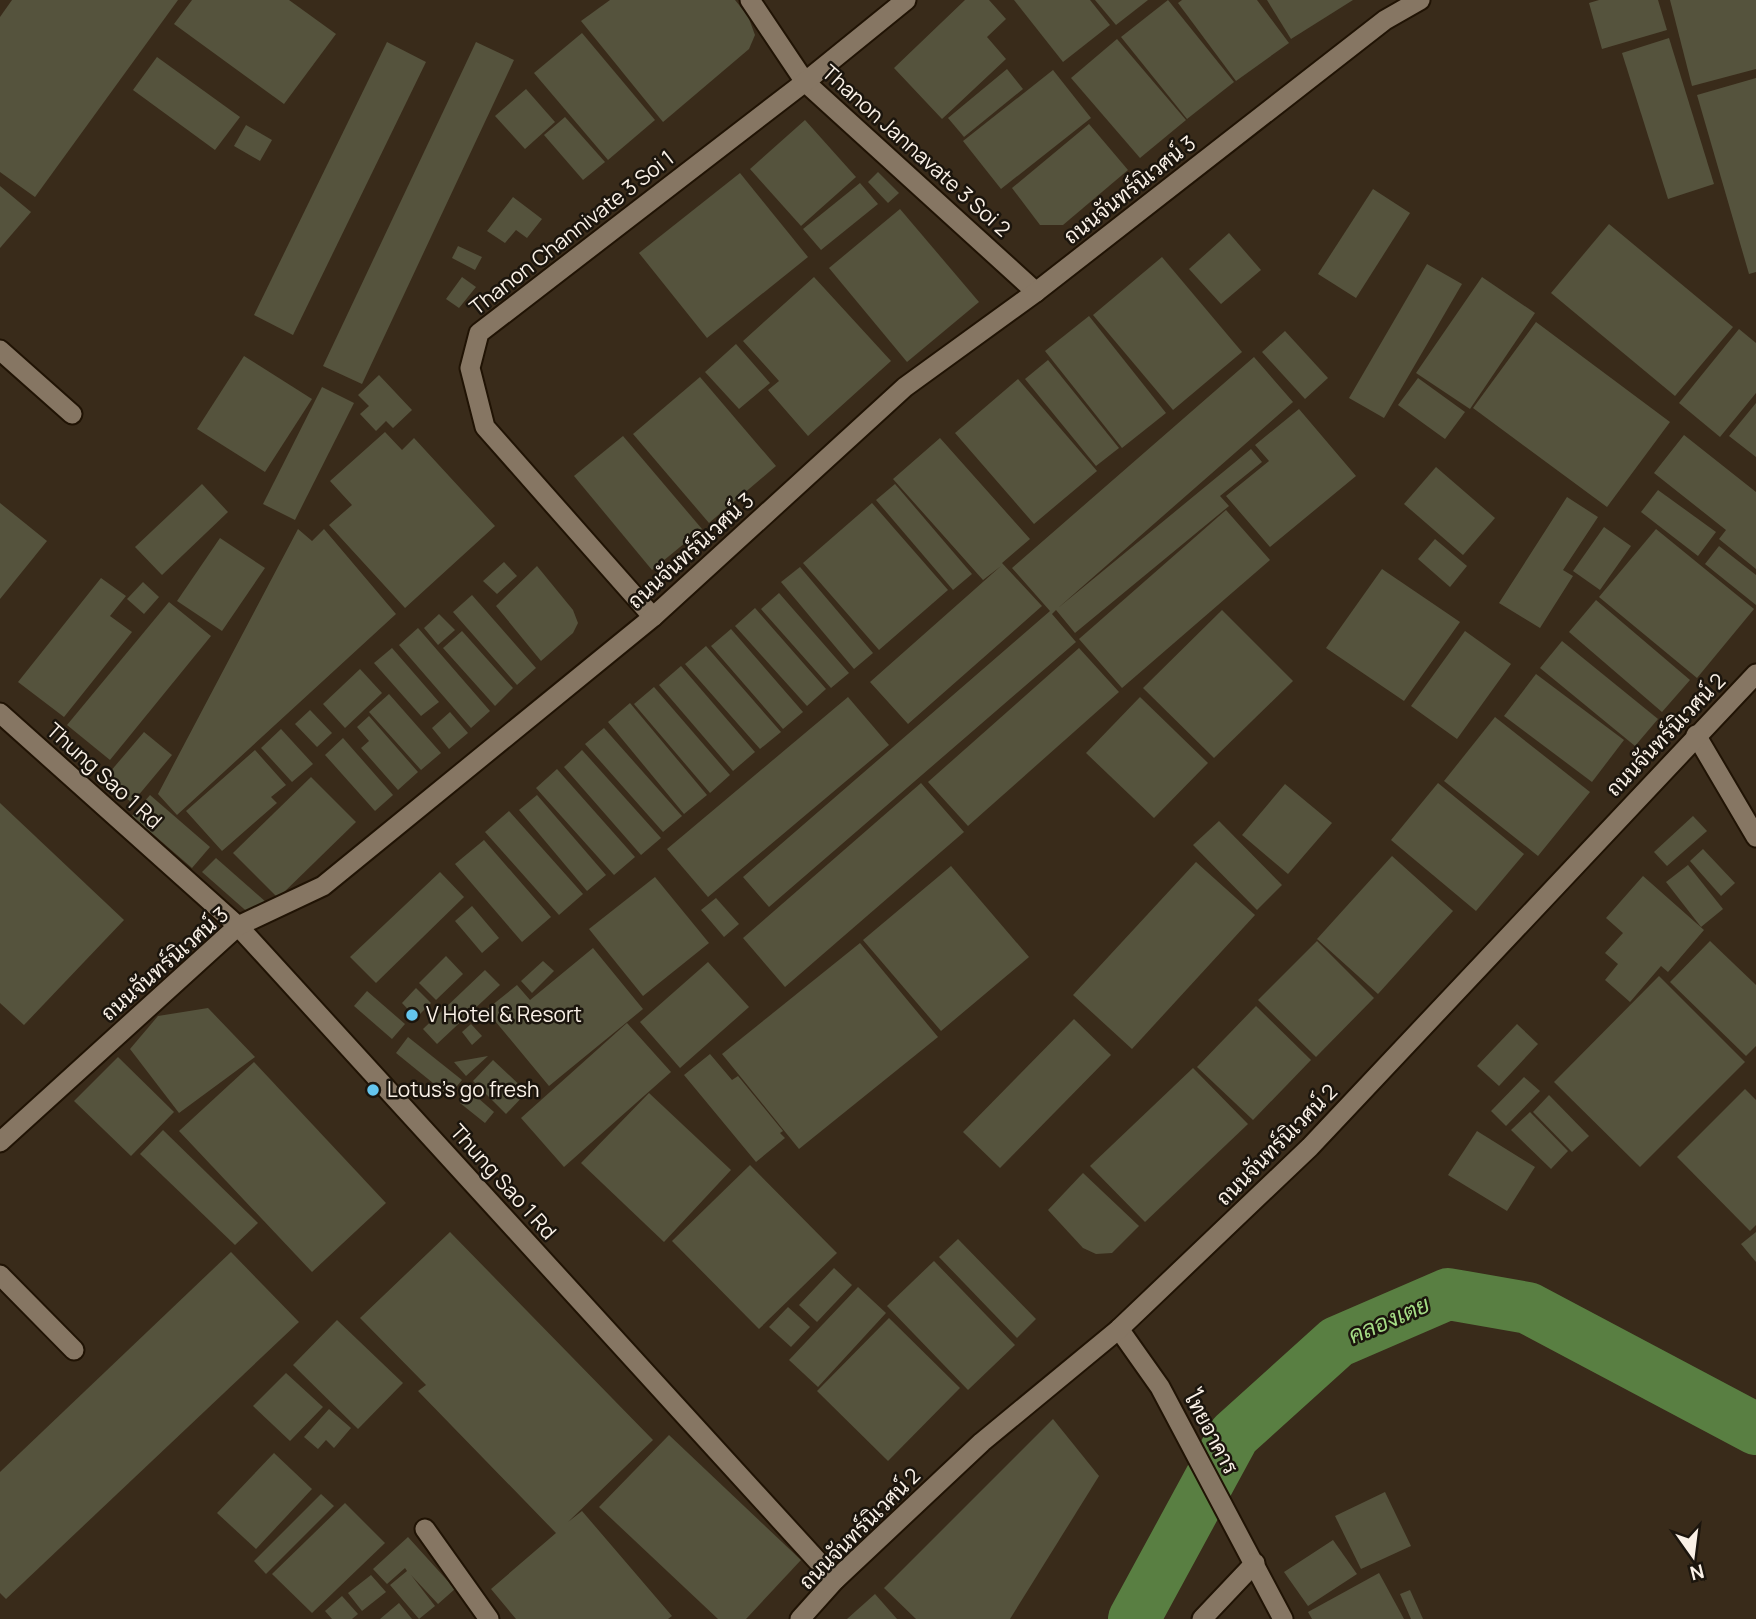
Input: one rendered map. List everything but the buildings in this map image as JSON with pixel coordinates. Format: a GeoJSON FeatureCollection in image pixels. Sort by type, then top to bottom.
{"type":"FeatureCollection","features":[{"type":"Feature","properties":{"kind":"street","name":"Thanon Jannavate 3 Soi 2"},"geometry":{"type":"LineString","coordinates":[[750,0],[805,82],[1036,292]]}},
{"type":"Feature","properties":{"kind":"street","name":"Thanon Channivate 3 Soi 1"},"geometry":{"type":"LineString","coordinates":[[653,617],[485,427],[470,368],[478,334],[805,82],[906,0]]}},
{"type":"Feature","properties":{"kind":"street","name":"ถนนจันทร์นิเวศน์ 3"},"geometry":{"type":"LineString","coordinates":[[0,1142],[238,926],[323,887],[653,617],[905,387],[1036,292],[1385,20],[1420,0]]}},
{"type":"Feature","properties":{"kind":"street"},"geometry":{"type":"LineString","coordinates":[[0,350],[72,414]]}},
{"type":"Feature","properties":{"kind":"street","name":"ถนนจันทร์นิเวศน์ 2"},"geometry":{"type":"LineString","coordinates":[[800,1619],[835,1580],[982,1442],[1119,1329],[1310,1147],[1756,674]]}},
{"type":"Feature","properties":{"kind":"street","name":"Thung Sao 1 Rd"},"geometry":{"type":"LineString","coordinates":[[0,713],[238,926],[835,1580]]}},
{"type":"Feature","properties":{"kind":"street"},"geometry":{"type":"LineString","coordinates":[[1696,735],[1756,836]]}},
{"type":"Feature","properties":{"kind":"street"},"geometry":{"type":"LineString","coordinates":[[0,1275],[74,1350]]}},
{"type":"Feature","properties":{"kind":"street","name":"ไทยอาคาร"},"geometry":{"type":"LineString","coordinates":[[1119,1329],[1160,1387],[1283,1619]]}},
{"type":"Feature","properties":{"kind":"street"},"geometry":{"type":"LineString","coordinates":[[425,1529],[489,1619]]}},
{"type":"Feature","properties":{"kind":"street"},"geometry":{"type":"LineString","coordinates":[[1202,1619],[1255,1563]]}},
{"type":"Feature","properties":{"kind":"waterway","name":"คลองเตย"},"geometry":{"type":"LineString","coordinates":[[1134,1619],[1234,1435],[1337,1342],[1448,1294],[1528,1308],[1756,1429]]}},
{"type":"Feature","properties":{"kind":"place","name":"V Hotel & Resort"},"geometry":{"type":"Point","coordinates":[412,1015]}},
{"type":"Feature","properties":{"kind":"place","name":"Lotus's go fresh"},"geometry":{"type":"Point","coordinates":[373,1090]}}]}
